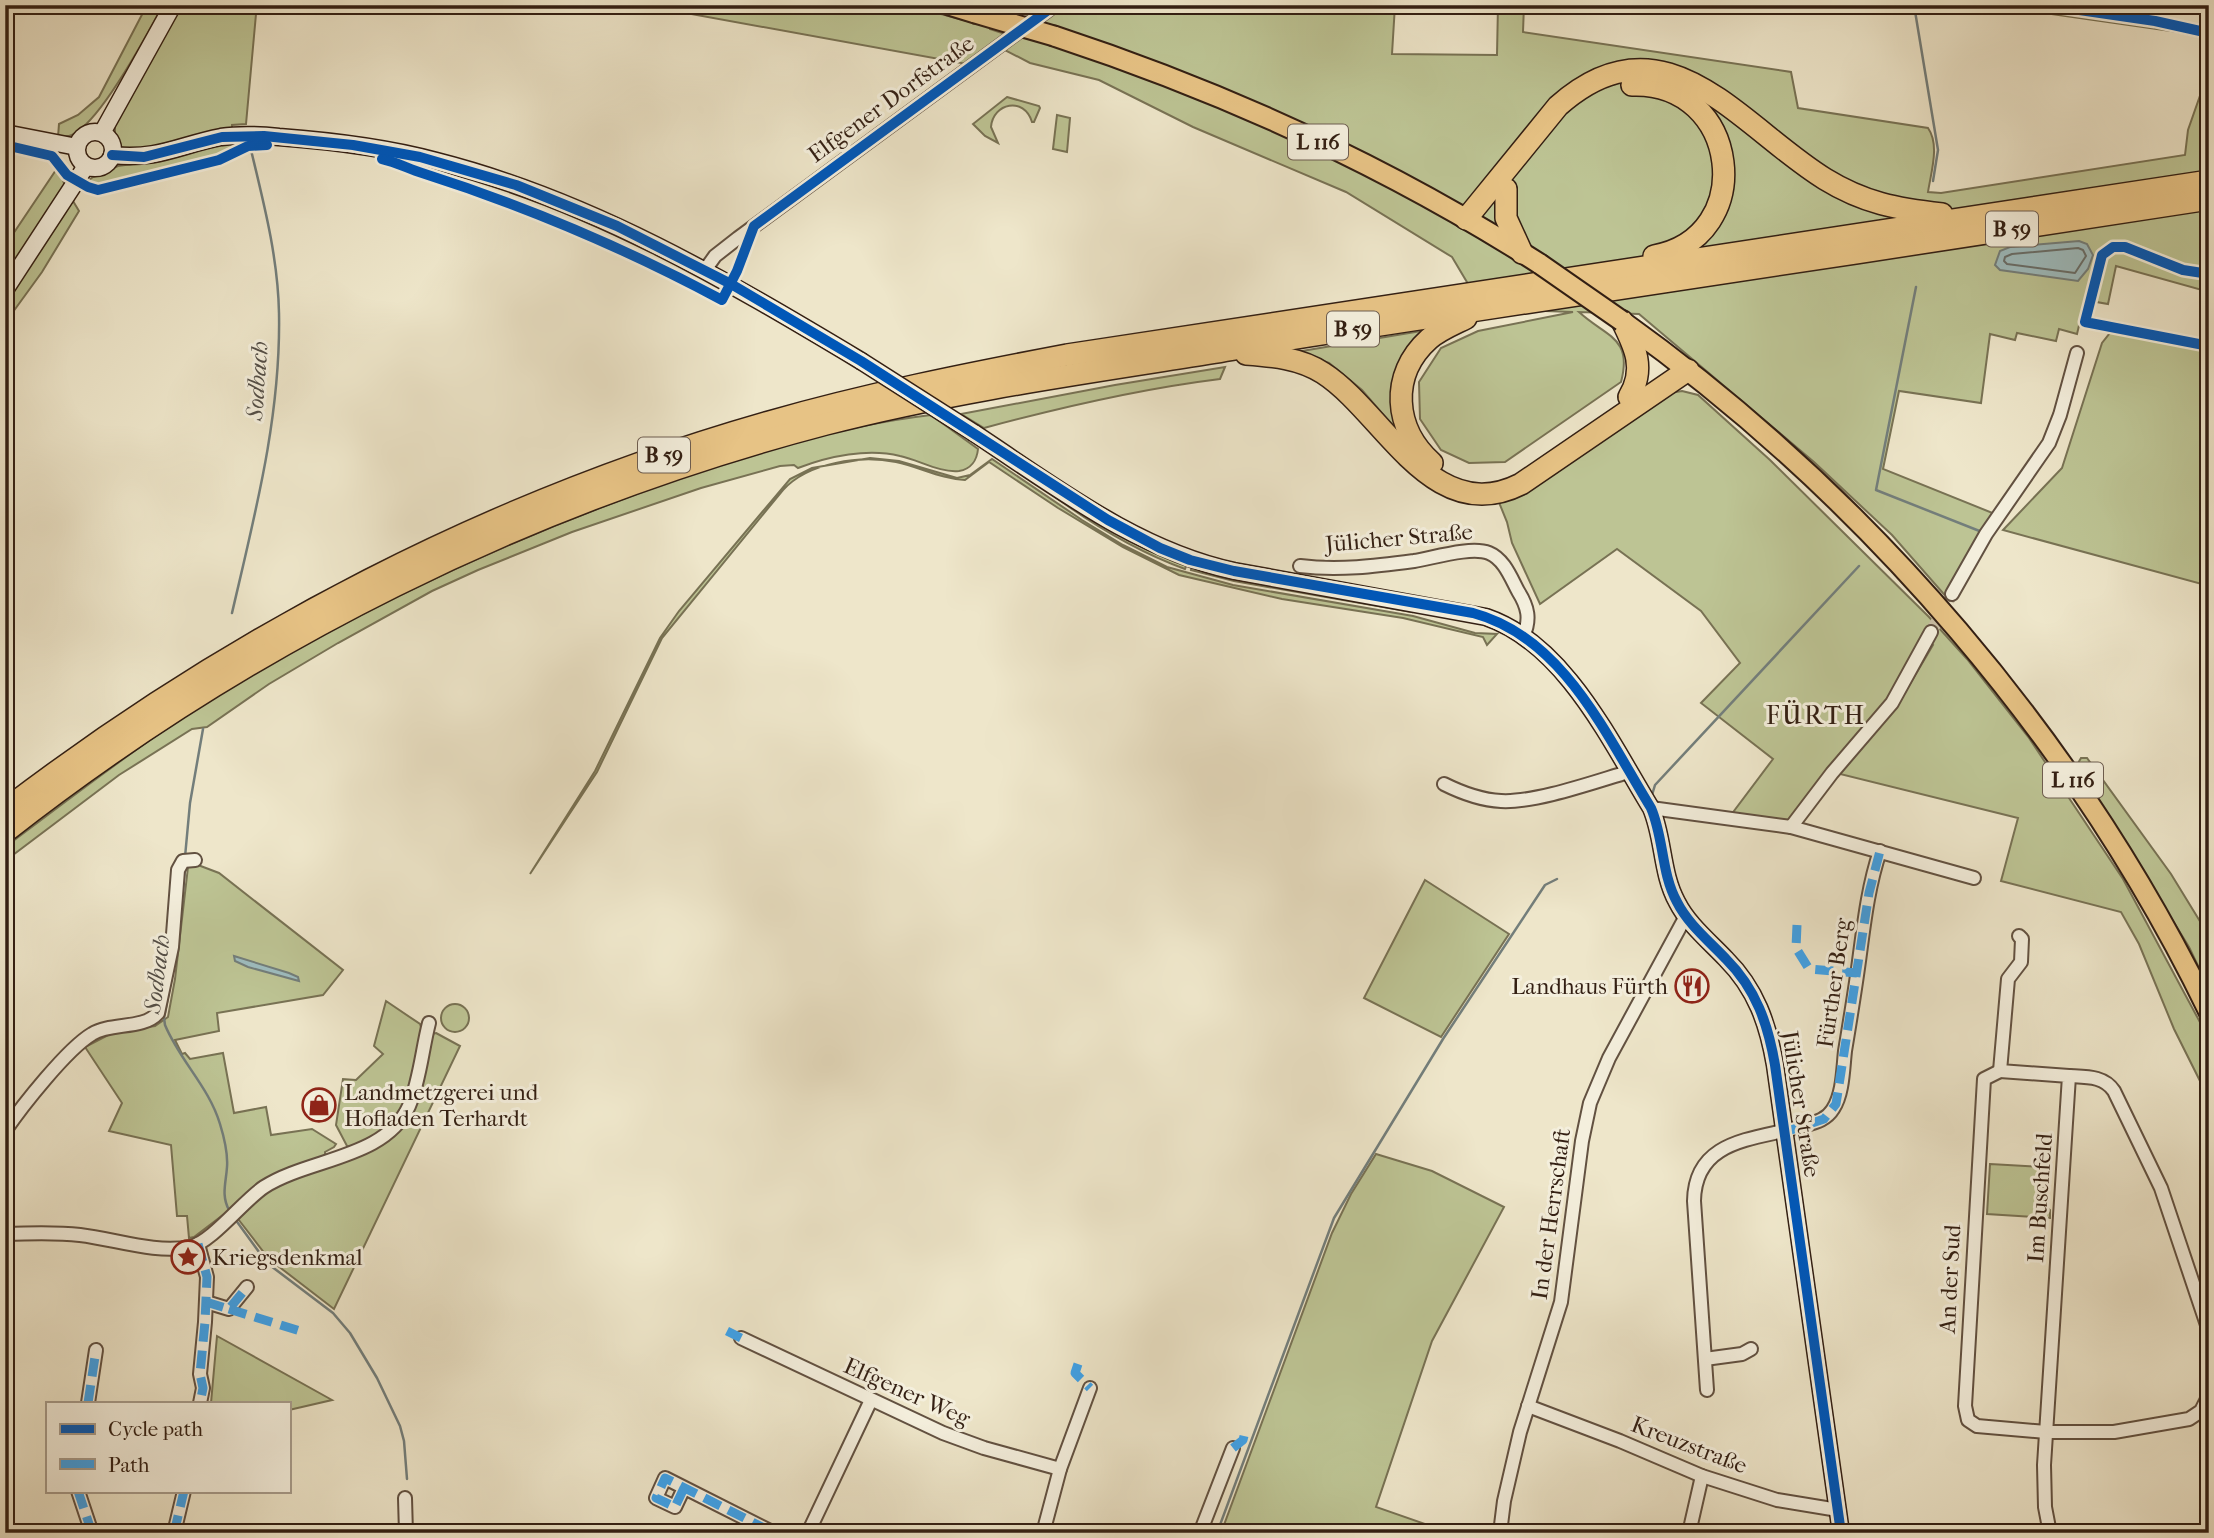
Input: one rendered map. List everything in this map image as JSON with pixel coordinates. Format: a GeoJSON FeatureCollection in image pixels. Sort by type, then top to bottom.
{"type":"FeatureCollection","features":[{"type":"Feature","properties":{"kind":"highway"},"geometry":{"type":"LineString","coordinates":[[1471,222],[1558,106],[1567,98],[1595,80],[1641,71],[1670,74],[1705,89],[1738,111],[1809,168],[1857,196],[1901,210],[1972,218]]}},
{"type":"Feature","properties":{"kind":"highway"},"geometry":{"type":"LineString","coordinates":[[1471,222],[1506,189],[1569,113],[1588,99],[1605,90],[1625,85],[1655,86],[1680,96],[1701,112],[1719,142],[1724,171],[1722,191],[1709,221],[1692,239],[1671,252],[1610,264],[1581,276]]}},
{"type":"Feature","properties":{"kind":"highway","name":"B 59"},"geometry":{"type":"LineString","coordinates":[[5,810],[129,720],[213,667],[301,616],[395,567],[552,496],[669,453],[828,406],[950,377],[1127,345],[2209,181]]}},
{"type":"Feature","properties":{"kind":"highway"},"geometry":{"type":"LineString","coordinates":[[1506,189],[1506,218],[1531,258]]}},
{"type":"Feature","properties":{"kind":"highway","name":"B 59"},"geometry":{"type":"LineString","coordinates":[[5,832],[124,745],[262,657],[412,577],[562,511],[685,466],[840,421],[1006,386],[1305,336],[2209,199]]}},
{"type":"Feature","properties":{"kind":"highway"},"geometry":{"type":"LineString","coordinates":[[1483,310],[1430,339],[1414,356],[1404,379],[1401,399],[1406,429],[1424,455],[1445,472],[1474,481],[1510,476],[1629,397],[1683,365]]}},
{"type":"Feature","properties":{"kind":"highway"},"geometry":{"type":"LineString","coordinates":[[1622,321],[1639,361],[1636,384],[1629,397]]}},
{"type":"Feature","properties":{"kind":"highway"},"geometry":{"type":"LineString","coordinates":[[1223,351],[1292,359],[1323,373],[1355,399],[1420,469],[1444,485],[1475,493],[1501,491],[1521,484],[1683,365]]}},
{"type":"Feature","properties":{"kind":"main road","name":"L 116"},"geometry":{"type":"LineString","coordinates":[[950,5],[1054,36],[1147,69],[1256,113],[1374,169],[1531,258],[1683,365],[1783,452],[1856,522],[1942,612],[1998,679],[2056,755],[2114,843],[2209,1012]]}},
{"type":"Feature","properties":{"kind":"street"},"geometry":{"type":"LineString","coordinates":[[102,133],[173,5]]}},
{"type":"Feature","properties":{"kind":"street","name":"Elfgener Dorfstraße"},"geometry":{"type":"LineString","coordinates":[[705,270],[715,256],[738,238],[1055,5]]}},
{"type":"Feature","properties":{"kind":"street"},"geometry":{"type":"LineString","coordinates":[[5,133],[77,147]]}},
{"type":"Feature","properties":{"kind":"street"},"geometry":{"type":"LineString","coordinates":[[102,133],[110,140],[113,155],[103,166],[93,168],[86,166],[78,158],[77,147],[84,135],[102,133]]}},
{"type":"Feature","properties":{"kind":"street"},"geometry":{"type":"LineString","coordinates":[[113,155],[144,157],[218,138],[245,135],[345,144],[420,157],[489,176],[562,202],[705,270],[861,361],[1145,541],[1177,555],[1234,571],[1473,613],[1494,620],[1521,635]]}},
{"type":"Feature","properties":{"kind":"street"},"geometry":{"type":"LineString","coordinates":[[5,290],[86,166]]}},
{"type":"Feature","properties":{"kind":"street"},"geometry":{"type":"LineString","coordinates":[[1952,594],[1986,534],[2049,443],[2060,415],[2077,353]]}},
{"type":"Feature","properties":{"kind":"street","name":"Jülicher Straße"},"geometry":{"type":"LineString","coordinates":[[1300,566],[1335,569],[1469,552],[1488,553],[1501,562],[1527,608],[1528,621],[1521,635],[1548,656],[1570,681],[1651,808],[1659,828],[1673,894],[1686,916],[1737,970],[1761,1008],[1772,1043],[1842,1533]]}},
{"type":"Feature","properties":{"kind":"street"},"geometry":{"type":"LineString","coordinates":[[1791,827],[1832,773],[1892,703],[1931,632]]}},
{"type":"Feature","properties":{"kind":"street"},"geometry":{"type":"LineString","coordinates":[[1444,784],[1476,797],[1507,802],[1628,772]]}},
{"type":"Feature","properties":{"kind":"street"},"geometry":{"type":"LineString","coordinates":[[1651,808],[1791,827],[1974,878]]}},
{"type":"Feature","properties":{"kind":"street","name":"Fürther Berg"},"geometry":{"type":"LineString","coordinates":[[1707,1390],[1694,1201],[1697,1178],[1709,1160],[1728,1145],[1824,1119],[1836,1104],[1867,901],[1880,851]]}},
{"type":"Feature","properties":{"kind":"street"},"geometry":{"type":"LineString","coordinates":[[5,1131],[36,1091],[88,1036],[104,1029],[149,1020],[158,1013],[172,947],[178,870],[189,860]]}},
{"type":"Feature","properties":{"kind":"street","name":"In der Herrschaft"},"geometry":{"type":"LineString","coordinates":[[1500,1533],[1504,1501],[1528,1406],[1561,1302],[1578,1169],[1590,1104],[1609,1058],[1686,916]]}},
{"type":"Feature","properties":{"kind":"street"},"geometry":{"type":"LineString","coordinates":[[2019,936],[2021,962],[2008,979],[2000,1071],[2099,1079],[2110,1086],[2161,1188],[2209,1331]]}},
{"type":"Feature","properties":{"kind":"street"},"geometry":{"type":"LineString","coordinates":[[5,1234],[78,1235],[163,1248],[198,1244],[252,1196],[271,1183],[366,1147],[393,1129],[406,1112],[414,1092],[429,1023]]}},
{"type":"Feature","properties":{"kind":"street","name":"An der Sud"},"geometry":{"type":"LineString","coordinates":[[2000,1071],[1984,1079],[1965,1412],[1968,1420],[1977,1426],[2046,1432]]}},
{"type":"Feature","properties":{"kind":"street","name":"Im Buschfeld"},"geometry":{"type":"LineString","coordinates":[[2050,1533],[2044,1498],[2046,1432],[2069,1076]]}},
{"type":"Feature","properties":{"kind":"street"},"geometry":{"type":"LineString","coordinates":[[198,1244],[206,1272],[200,1374],[203,1388],[200,1402]]}},
{"type":"Feature","properties":{"kind":"street"},"geometry":{"type":"LineString","coordinates":[[206,1302],[229,1309],[247,1287]]}},
{"type":"Feature","properties":{"kind":"street","name":"Elfgener Weg"},"geometry":{"type":"LineString","coordinates":[[741,1338],[961,1440],[1060,1469]]}},
{"type":"Feature","properties":{"kind":"street"},"geometry":{"type":"LineString","coordinates":[[1705,1359],[1742,1354],[1751,1349]]}},
{"type":"Feature","properties":{"kind":"street"},"geometry":{"type":"LineString","coordinates":[[88,1402],[96,1350]]}},
{"type":"Feature","properties":{"kind":"street"},"geometry":{"type":"LineString","coordinates":[[1042,1533],[1060,1469],[1090,1388]]}},
{"type":"Feature","properties":{"kind":"street"},"geometry":{"type":"LineString","coordinates":[[2046,1432],[2114,1432],[2164,1425],[2195,1416],[2203,1409],[2209,1396]]}},
{"type":"Feature","properties":{"kind":"street"},"geometry":{"type":"LineString","coordinates":[[808,1533],[871,1400]]}},
{"type":"Feature","properties":{"kind":"street","name":"Kreuzstraße"},"geometry":{"type":"LineString","coordinates":[[1528,1406],[1702,1476],[1777,1500],[1838,1510]]}},
{"type":"Feature","properties":{"kind":"street"},"geometry":{"type":"LineString","coordinates":[[2195,1416],[2208,1423]]}},
{"type":"Feature","properties":{"kind":"street"},"geometry":{"type":"LineString","coordinates":[[1200,1533],[1233,1448]]}},
{"type":"Feature","properties":{"kind":"street"},"geometry":{"type":"LineString","coordinates":[[1689,1533],[1702,1476]]}},
{"type":"Feature","properties":{"kind":"street"},"geometry":{"type":"LineString","coordinates":[[684,1488],[774,1533]]}},
{"type":"Feature","properties":{"kind":"street"},"geometry":{"type":"LineString","coordinates":[[78,1492],[92,1533]]}},
{"type":"Feature","properties":{"kind":"street"},"geometry":{"type":"LineString","coordinates":[[174,1533],[184,1492]]}},
{"type":"Feature","properties":{"kind":"street"},"geometry":{"type":"LineString","coordinates":[[405,1498],[406,1533]]}},
{"type":"Feature","properties":{"kind":"green space"},"geometry":{"type":"Polygon","coordinates":[[[147,5],[163,5],[108,98],[81,129],[69,136],[58,137],[59,124],[78,115],[99,97],[147,5]]]}},
{"type":"Feature","properties":{"kind":"green space"},"geometry":{"type":"Polygon","coordinates":[[[180,5],[251,5],[256,14],[246,124],[232,125],[232,130],[160,147],[121,147],[115,136],[115,126],[180,5]]]}},
{"type":"Feature","properties":{"kind":"green space"},"geometry":{"type":"Polygon","coordinates":[[[642,5],[907,5],[990,27],[1008,35],[980,60],[1062,5],[1395,5],[1392,54],[1497,55],[1498,5],[1524,5],[1523,32],[1791,72],[1798,108],[1928,128],[1934,150],[1928,192],[1941,193],[2185,155],[2188,130],[2209,70],[2209,292],[2116,266],[2108,304],[2085,300],[2077,334],[2059,329],[2056,341],[2017,333],[2015,340],[1990,334],[1981,403],[1899,391],[1883,469],[1995,514],[1953,580],[1949,600],[1892,535],[1814,462],[1639,314],[1579,312],[1607,333],[1620,347],[1624,367],[1621,382],[1505,462],[1469,463],[1441,450],[1420,419],[1419,382],[1441,348],[1478,331],[1573,312],[1483,309],[1452,257],[1346,192],[1193,127],[1099,80],[1030,63],[1005,50],[972,65],[642,5]]]}},
{"type":"Feature","properties":{"kind":"green space"},"geometry":{"type":"Polygon","coordinates":[[[985,5],[1044,5],[1031,16],[985,5]]]}},
{"type":"Feature","properties":{"kind":"green space"},"geometry":{"type":"Polygon","coordinates":[[[1988,5],[2139,23],[2209,39],[2178,32],[1988,5]]]}},
{"type":"Feature","properties":{"kind":"green space"},"geometry":{"type":"Polygon","coordinates":[[[1007,97],[1040,108],[1034,122],[1023,108],[1016,106],[1009,106],[997,112],[991,127],[998,143],[985,136],[973,124],[1007,97]]]}},
{"type":"Feature","properties":{"kind":"green space"},"geometry":{"type":"Polygon","coordinates":[[[1057,115],[1070,118],[1067,152],[1053,149],[1057,115]]]}},
{"type":"Feature","properties":{"kind":"green space"},"geometry":{"type":"Polygon","coordinates":[[[232,141],[239,146],[234,152],[223,157],[104,187],[96,188],[85,183],[118,166],[154,161],[232,141]]]}},
{"type":"Feature","properties":{"kind":"green space"},"geometry":{"type":"Polygon","coordinates":[[[58,167],[65,186],[5,281],[5,246],[58,167]]]}},
{"type":"Feature","properties":{"kind":"green space"},"geometry":{"type":"Polygon","coordinates":[[[73,201],[79,211],[42,272],[5,323],[5,298],[73,201]]]}},
{"type":"Feature","properties":{"kind":"green space"},"geometry":{"type":"Polygon","coordinates":[[[1427,330],[1399,433],[1362,390],[1329,363],[1296,352],[1427,330]]]}},
{"type":"Feature","properties":{"kind":"green space"},"geometry":{"type":"Polygon","coordinates":[[[2121,330],[2209,346],[2209,586],[2003,530],[2062,468],[2102,343],[2110,333],[2121,330]]]}},
{"type":"Feature","properties":{"kind":"green space"},"geometry":{"type":"Polygon","coordinates":[[[1225,367],[1220,379],[1101,399],[984,428],[961,414],[1115,385],[1225,367]]]}},
{"type":"Feature","properties":{"kind":"green space"},"geometry":{"type":"Polygon","coordinates":[[[1682,391],[1698,395],[1770,460],[1929,617],[1967,659],[2029,738],[2123,879],[2209,1039],[2209,1099],[2174,1029],[2139,944],[2121,912],[2001,881],[2018,818],[1836,773],[1897,706],[1933,645],[1924,636],[1897,689],[1786,823],[1731,815],[1773,759],[1701,703],[1740,663],[1701,611],[1617,549],[1540,604],[1512,543],[1498,500],[1670,393],[1682,391]]]}},
{"type":"Feature","properties":{"kind":"green space"},"geometry":{"type":"Polygon","coordinates":[[[931,415],[978,449],[970,466],[952,471],[900,456],[862,453],[835,457],[798,468],[794,465],[780,466],[701,488],[572,532],[478,570],[432,591],[338,643],[269,684],[207,727],[192,729],[119,775],[5,861],[5,847],[181,719],[293,651],[409,591],[528,537],[684,477],[753,454],[824,435],[931,415]]]}},
{"type":"Feature","properties":{"kind":"green space"},"geometry":{"type":"Polygon","coordinates":[[[870,458],[899,461],[957,478],[970,475],[992,459],[1082,520],[1167,567],[1233,585],[1413,616],[1475,633],[1497,634],[1487,645],[1483,637],[1403,618],[1282,599],[1179,575],[1123,547],[989,462],[965,480],[947,477],[896,462],[859,460],[870,458]]]}},
{"type":"Feature","properties":{"kind":"green space"},"geometry":{"type":"Polygon","coordinates":[[[826,466],[794,480],[783,490],[662,638],[597,772],[530,874],[595,771],[660,638],[679,611],[790,479],[812,468],[826,466]]]}},
{"type":"Feature","properties":{"kind":"green space"},"geometry":{"type":"Polygon","coordinates":[[[1034,481],[1187,564],[1185,569],[1106,531],[1034,481]]]}},
{"type":"Feature","properties":{"kind":"green space"},"geometry":{"type":"Polygon","coordinates":[[[1192,565],[1412,607],[1412,612],[1234,581],[1191,570],[1192,565]]]}},
{"type":"Feature","properties":{"kind":"green space"},"geometry":{"type":"Polygon","coordinates":[[[2081,758],[2087,758],[2171,874],[2209,936],[2209,969],[2201,972],[2189,947],[2077,765],[2081,758]]]}},
{"type":"Feature","properties":{"kind":"green space"},"geometry":{"type":"Polygon","coordinates":[[[198,865],[219,873],[343,970],[323,995],[217,1013],[219,1031],[175,1040],[182,1054],[185,1053],[190,1059],[223,1053],[234,1113],[266,1107],[271,1135],[312,1129],[336,1144],[325,1152],[325,1155],[265,1183],[194,1237],[189,1238],[187,1216],[177,1216],[171,1145],[109,1131],[122,1103],[85,1047],[114,1032],[155,1026],[168,1017],[188,867],[198,865]]]}},
{"type":"Feature","properties":{"kind":"green space"},"geometry":{"type":"Polygon","coordinates":[[[1425,880],[1509,934],[1441,1037],[1364,998],[1425,880]]]}},
{"type":"Feature","properties":{"kind":"green space"},"geometry":{"type":"Polygon","coordinates":[[[386,1001],[420,1024],[422,1030],[406,1105],[393,1125],[354,1148],[347,1146],[336,1125],[343,1079],[356,1080],[383,1054],[374,1046],[386,1001]]]}},
{"type":"Feature","properties":{"kind":"green space"},"geometry":{"type":"Polygon","coordinates":[[[455,1004],[465,1008],[469,1018],[465,1028],[455,1032],[445,1028],[441,1018],[445,1008],[455,1004]]]}},
{"type":"Feature","properties":{"kind":"green space"},"geometry":{"type":"Polygon","coordinates":[[[436,1033],[460,1046],[334,1309],[269,1259],[235,1215],[265,1190],[391,1133],[432,1034],[436,1033]]]}},
{"type":"Feature","properties":{"kind":"green space"},"geometry":{"type":"Polygon","coordinates":[[[1376,1154],[1432,1171],[1504,1207],[1432,1341],[1376,1507],[1428,1525],[1424,1533],[1221,1533],[1332,1233],[1351,1194],[1376,1154]]]}},
{"type":"Feature","properties":{"kind":"green space"},"geometry":{"type":"Polygon","coordinates":[[[1990,1164],[2044,1167],[2043,1205],[2050,1210],[2050,1218],[1987,1214],[1990,1164]]]}},
{"type":"Feature","properties":{"kind":"green space"},"geometry":{"type":"Polygon","coordinates":[[[217,1336],[332,1400],[290,1410],[290,1402],[211,1402],[217,1336]]]}},
{"type":"Feature","properties":{"kind":"water"},"geometry":{"type":"Polygon","coordinates":[[[2079,241],[2087,244],[2093,255],[2088,269],[2078,281],[2000,270],[1995,265],[2000,251],[2010,247],[2079,241]]]}},
{"type":"Feature","properties":{"kind":"water"},"geometry":{"type":"Polygon","coordinates":[[[234,956],[289,973],[298,977],[299,981],[248,967],[235,961],[234,956]]]}},
{"type":"Feature","properties":{"kind":"waterway"},"geometry":{"type":"LineString","coordinates":[[1914,5],[1938,150],[1933,181]]}},
{"type":"Feature","properties":{"kind":"waterway","name":"Sodbach"},"geometry":{"type":"LineString","coordinates":[[232,613],[265,464],[276,389],[278,351],[276,272],[251,150]]}},
{"type":"Feature","properties":{"kind":"waterway"},"geometry":{"type":"LineString","coordinates":[[1916,287],[1876,490],[1982,532]]}},
{"type":"Feature","properties":{"kind":"waterway"},"geometry":{"type":"LineString","coordinates":[[1652,795],[1655,785],[1859,566]]}},
{"type":"Feature","properties":{"kind":"waterway","name":"Sodbach"},"geometry":{"type":"LineString","coordinates":[[185,857],[190,803],[203,729]]}},
{"type":"Feature","properties":{"kind":"waterway","name":"Sodbach"},"geometry":{"type":"LineString","coordinates":[[178,945],[185,868]]}},
{"type":"Feature","properties":{"kind":"waterway"},"geometry":{"type":"LineString","coordinates":[[1217,1533],[1334,1218],[1443,1039],[1545,885],[1557,879]]}},
{"type":"Feature","properties":{"kind":"waterway","name":"Sodbach"},"geometry":{"type":"LineString","coordinates":[[174,965],[165,1025],[209,1098],[220,1124],[227,1157],[225,1194],[229,1210]]}},
{"type":"Feature","properties":{"kind":"waterway","name":"Sodbach"},"geometry":{"type":"LineString","coordinates":[[235,1219],[267,1263],[333,1313],[350,1333],[377,1378],[400,1426],[407,1479]]}},
{"type":"Feature","properties":{"kind":"tunnel"},"geometry":{"type":"LineString","coordinates":[[1931,632],[1952,594]]}},
{"type":"Feature","properties":{"kind":"marked path"},"geometry":{"type":"LineString","coordinates":[[1785,1132],[1824,1119],[1836,1104],[1869,893],[1880,851]]}},
{"type":"Feature","properties":{"kind":"marked path"},"geometry":{"type":"LineString","coordinates":[[1797,925],[1796,948],[1809,969],[1857,973]]}},
{"type":"Feature","properties":{"kind":"marked path"},"geometry":{"type":"LineString","coordinates":[[198,1244],[207,1277],[200,1402]]}},
{"type":"Feature","properties":{"kind":"marked path"},"geometry":{"type":"LineString","coordinates":[[206,1302],[229,1309],[247,1287]]}},
{"type":"Feature","properties":{"kind":"marked path"},"geometry":{"type":"LineString","coordinates":[[229,1309],[300,1331]]}},
{"type":"Feature","properties":{"kind":"marked path"},"geometry":{"type":"LineString","coordinates":[[727,1331],[741,1338]]}},
{"type":"Feature","properties":{"kind":"marked path"},"geometry":{"type":"LineString","coordinates":[[88,1402],[96,1350]]}},
{"type":"Feature","properties":{"kind":"marked path"},"geometry":{"type":"LineString","coordinates":[[1078,1364],[1075,1373],[1090,1388]]}},
{"type":"Feature","properties":{"kind":"marked path"},"geometry":{"type":"LineString","coordinates":[[1233,1448],[1244,1436]]}},
{"type":"Feature","properties":{"kind":"marked path"},"geometry":{"type":"LineString","coordinates":[[684,1488],[675,1507],[656,1498],[665,1478],[774,1533]]}},
{"type":"Feature","properties":{"kind":"marked path"},"geometry":{"type":"LineString","coordinates":[[78,1492],[92,1533]]}},
{"type":"Feature","properties":{"kind":"marked path"},"geometry":{"type":"LineString","coordinates":[[174,1533],[184,1492]]}},
{"type":"Feature","properties":{"kind":"cycle path"},"geometry":{"type":"LineString","coordinates":[[382,159],[575,229],[722,300],[737,271],[754,226],[1055,5]]}},
{"type":"Feature","properties":{"kind":"cycle path"},"geometry":{"type":"LineString","coordinates":[[2045,5],[2155,21],[2209,33]]}},
{"type":"Feature","properties":{"kind":"cycle path"},"geometry":{"type":"LineString","coordinates":[[112,155],[144,157],[222,137],[264,136],[353,145],[420,157],[516,185],[617,226],[731,284],[861,361],[1108,520],[1160,548],[1190,560],[1234,571],[1473,613],[1505,625],[1532,643],[1557,666],[1579,692],[1617,750],[1651,808],[1668,879],[1677,902],[1693,925],[1745,982],[1769,1035],[1841,1533]]}},
{"type":"Feature","properties":{"kind":"cycle path"},"geometry":{"type":"LineString","coordinates":[[5,145],[52,156],[67,175],[98,190],[219,160],[248,146],[267,145]]}},
{"type":"Feature","properties":{"kind":"cycle path"},"geometry":{"type":"LineString","coordinates":[[2209,274],[2183,270],[2125,247],[2113,247],[2102,255],[2085,322],[2209,346]]}},
{"type":"Feature","properties":{"kind":"place","name":"Landhaus Fürth"},"geometry":{"type":"Point","coordinates":[1692,986]}},
{"type":"Feature","properties":{"kind":"place","name":"Landmetzgerei und Hofladen Terhardt"},"geometry":{"type":"Point","coordinates":[319,1105]}},
{"type":"Feature","properties":{"kind":"place","name":"Kriegsdenkmal"},"geometry":{"type":"Point","coordinates":[188,1257]}},
{"type":"Feature","properties":{"kind":"district","name":"FÜRTH"},"geometry":{"type":"Point","coordinates":[1816,715]}}]}
